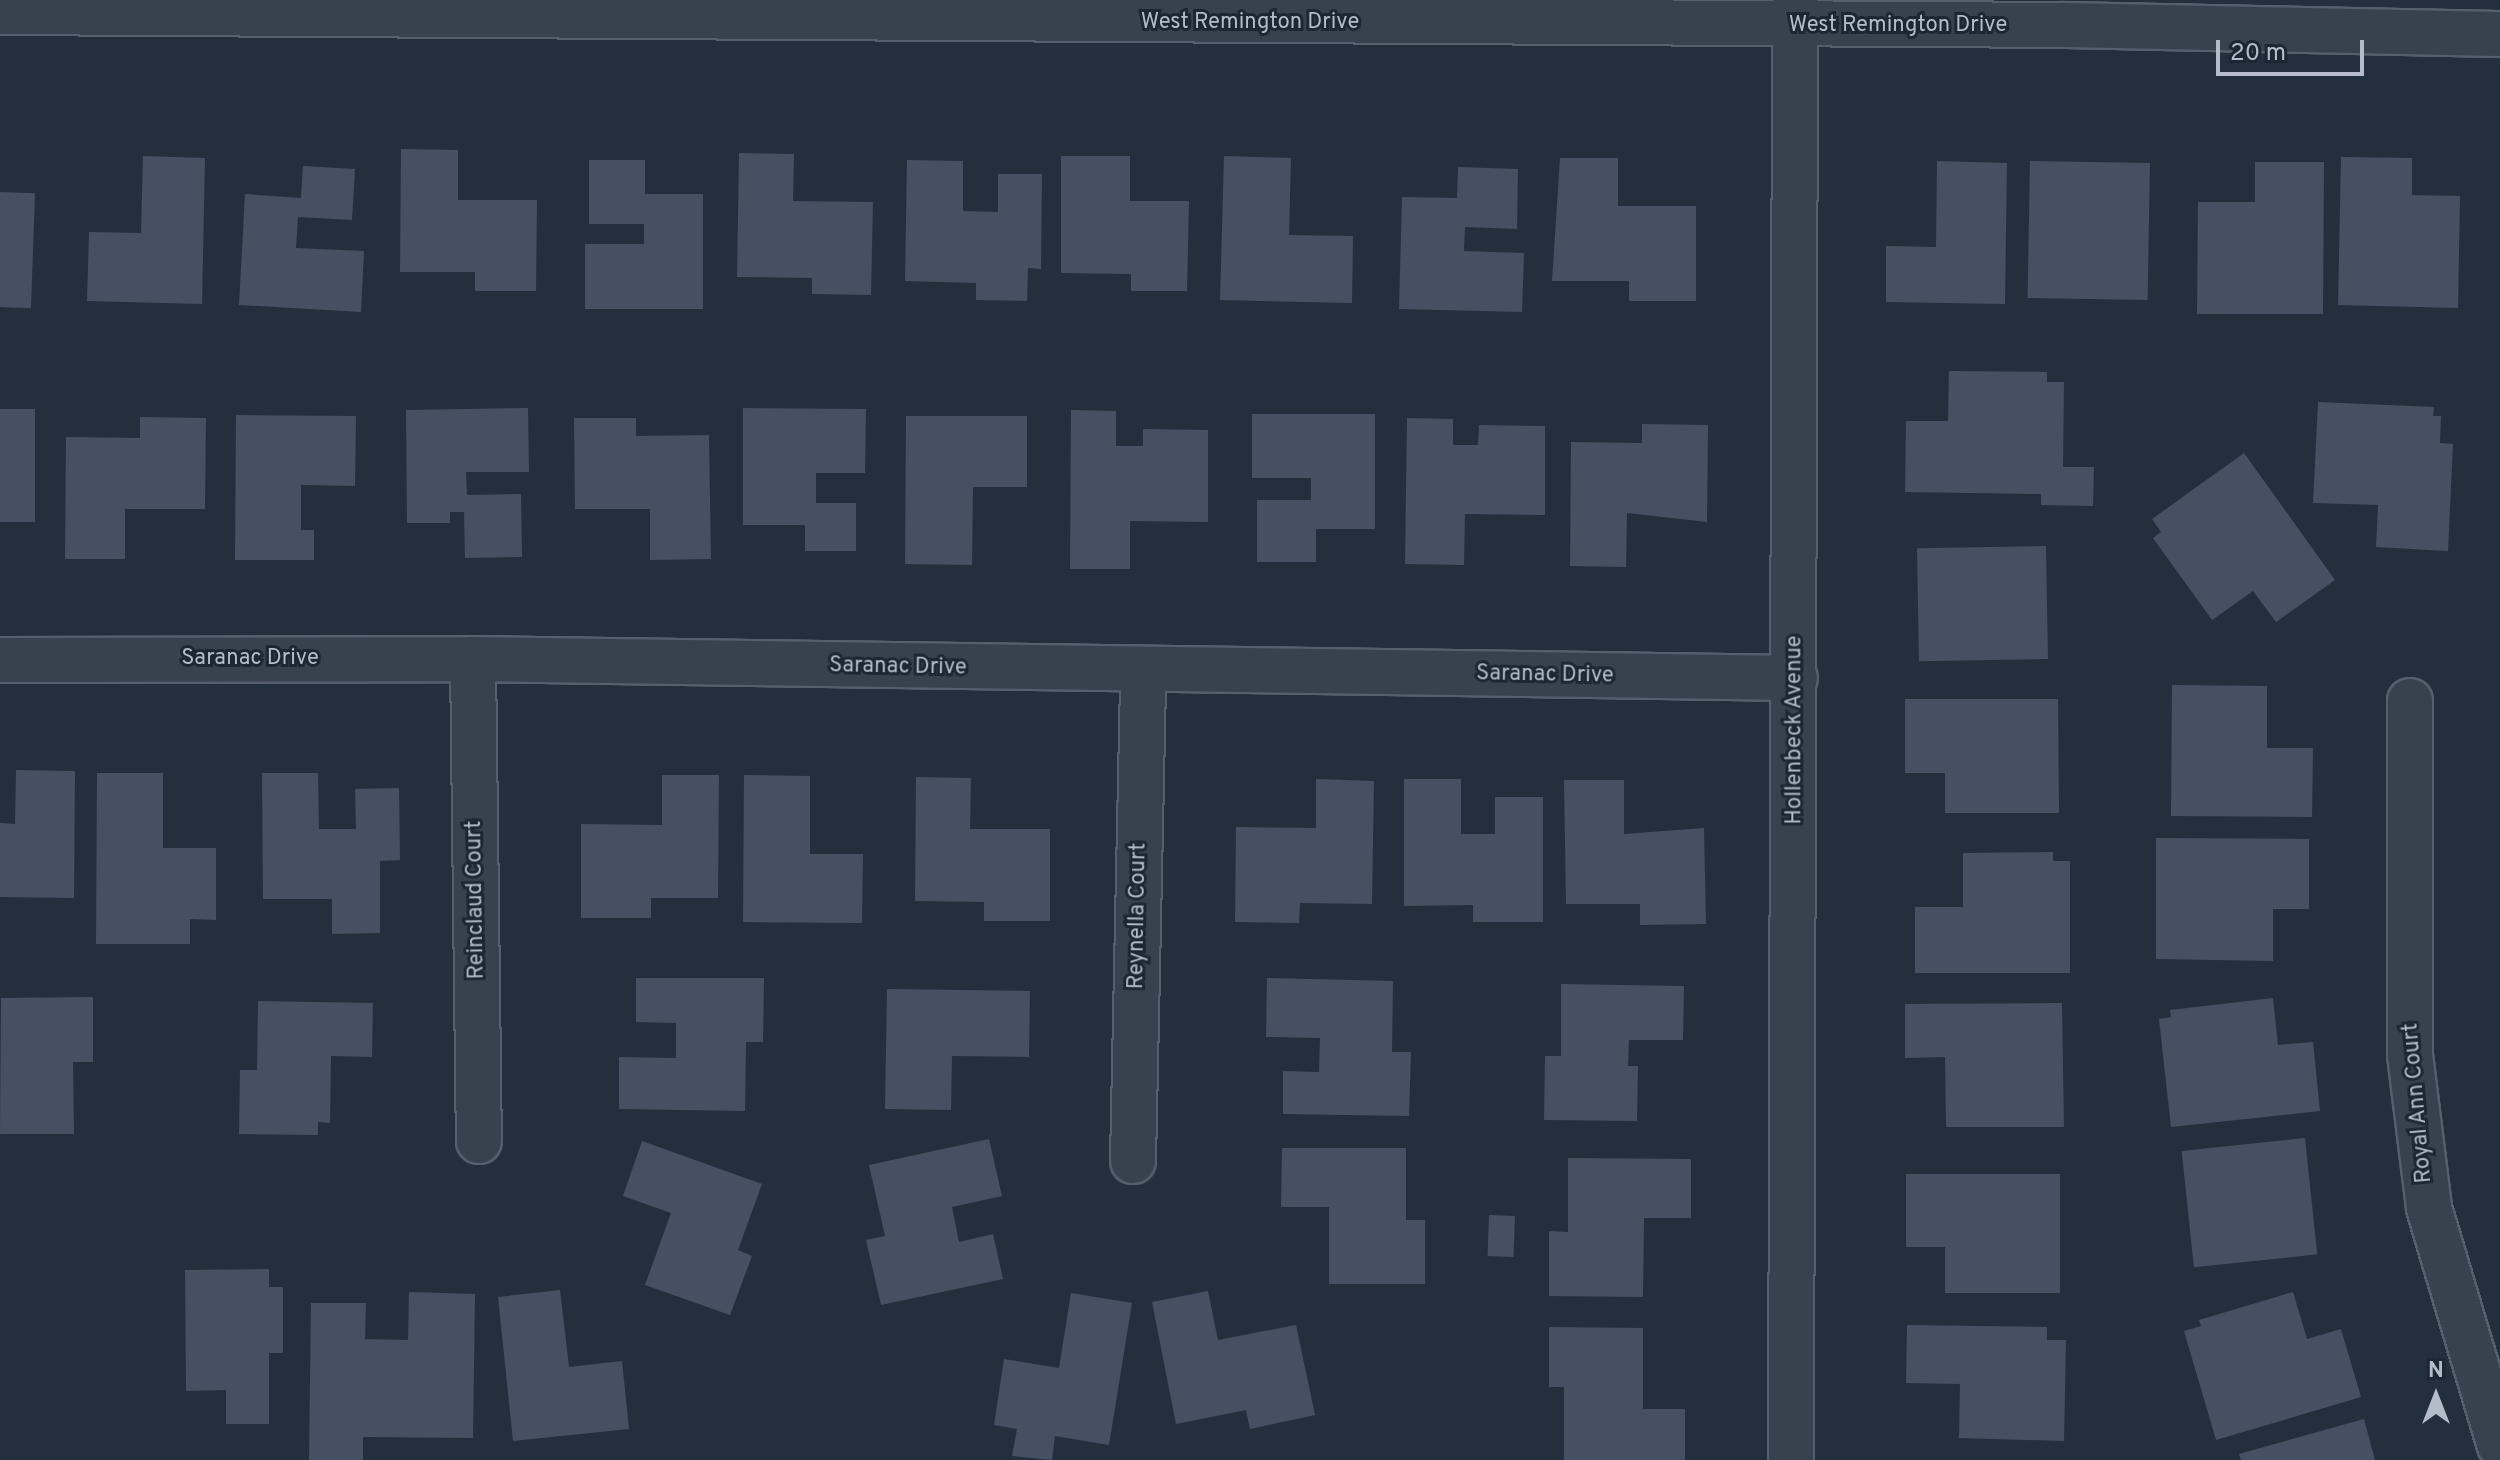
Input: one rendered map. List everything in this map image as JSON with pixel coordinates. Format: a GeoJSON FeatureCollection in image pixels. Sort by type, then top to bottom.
{"type":"FeatureCollection","features":[{"type":"Feature","properties":{"kind":"street","name":"West Remington Drive"},"geometry":{"type":"LineString","coordinates":[[0,12],[1795,13],[2500,34]]}},
{"type":"Feature","properties":{"kind":"street","name":"Hollenbeck Avenue"},"geometry":{"type":"LineString","coordinates":[[1791,1460],[1795,13]]}},
{"type":"Feature","properties":{"kind":"street","name":"Saranac Drive"},"geometry":{"type":"LineString","coordinates":[[0,660],[473,659],[1795,678]]}},
{"type":"Feature","properties":{"kind":"street","name":"Reinclaud Court"},"geometry":{"type":"LineString","coordinates":[[473,659],[479,1141]]}},
{"type":"Feature","properties":{"kind":"street","name":"Reynella Court"},"geometry":{"type":"LineString","coordinates":[[1133,1161],[1143,671]]}},
{"type":"Feature","properties":{"kind":"street","name":"Royal Ann Court"},"geometry":{"type":"LineString","coordinates":[[2410,701],[2410,1055],[2429,1208],[2500,1446]]}},
{"type":"Feature","properties":{"kind":"building"},"geometry":{"type":"Polygon","coordinates":[[[401,149],[458,150],[458,200],[537,200],[536,291],[475,291],[475,272],[400,272],[401,149]]]}},
{"type":"Feature","properties":{"kind":"building"},"geometry":{"type":"Polygon","coordinates":[[[739,153],[794,154],[793,201],[873,202],[871,295],[812,294],[812,278],[737,277],[739,153]]]}},
{"type":"Feature","properties":{"kind":"building"},"geometry":{"type":"Polygon","coordinates":[[[143,156],[205,158],[202,304],[87,301],[89,232],[141,233],[143,156]]]}},
{"type":"Feature","properties":{"kind":"building"},"geometry":{"type":"Polygon","coordinates":[[[1061,156],[1130,156],[1130,201],[1189,201],[1187,291],[1131,291],[1131,274],[1061,273],[1061,156]]]}},
{"type":"Feature","properties":{"kind":"building"},"geometry":{"type":"Polygon","coordinates":[[[1224,156],[1291,158],[1289,235],[1353,236],[1352,303],[1220,300],[1224,156]]]}},
{"type":"Feature","properties":{"kind":"building"},"geometry":{"type":"Polygon","coordinates":[[[2341,157],[2412,158],[2412,195],[2460,196],[2458,308],[2338,305],[2341,157]]]}},
{"type":"Feature","properties":{"kind":"building"},"geometry":{"type":"Polygon","coordinates":[[[1560,158],[1618,158],[1618,206],[1696,206],[1696,301],[1629,301],[1629,281],[1552,281],[1560,158]]]}},
{"type":"Feature","properties":{"kind":"building"},"geometry":{"type":"Polygon","coordinates":[[[589,160],[645,160],[645,194],[703,194],[703,309],[585,309],[585,244],[644,244],[644,224],[589,224],[589,160]]]}},
{"type":"Feature","properties":{"kind":"building"},"geometry":{"type":"Polygon","coordinates":[[[907,160],[963,161],[963,211],[998,212],[998,174],[1042,174],[1041,269],[1028,268],[1027,301],[976,300],[976,283],[905,281],[907,160]]]}},
{"type":"Feature","properties":{"kind":"building"},"geometry":{"type":"Polygon","coordinates":[[[1937,161],[2007,163],[2005,304],[1886,302],[1886,246],[1936,247],[1937,161]]]}},
{"type":"Feature","properties":{"kind":"building"},"geometry":{"type":"Polygon","coordinates":[[[2030,161],[2150,163],[2148,300],[2028,298],[2030,161]]]}},
{"type":"Feature","properties":{"kind":"building"},"geometry":{"type":"Polygon","coordinates":[[[2255,162],[2324,162],[2323,314],[2197,314],[2198,202],[2255,202],[2255,162]]]}},
{"type":"Feature","properties":{"kind":"building"},"geometry":{"type":"Polygon","coordinates":[[[303,166],[355,169],[352,220],[298,217],[296,248],[364,251],[361,312],[239,305],[245,194],[301,198],[303,166]]]}},
{"type":"Feature","properties":{"kind":"building"},"geometry":{"type":"Polygon","coordinates":[[[1458,167],[1518,169],[1517,229],[1465,227],[1464,251],[1524,253],[1522,312],[1399,309],[1402,197],[1457,198],[1458,167]]]}},
{"type":"Feature","properties":{"kind":"building"},"geometry":{"type":"Polygon","coordinates":[[[0,192],[35,193],[31,308],[0,307],[0,192]]]}},
{"type":"Feature","properties":{"kind":"building"},"geometry":{"type":"Polygon","coordinates":[[[1949,371],[2047,372],[2047,382],[2064,382],[2063,467],[2094,467],[2093,506],[2041,505],[2041,494],[1905,492],[1906,421],[1948,421],[1949,371]]]}},
{"type":"Feature","properties":{"kind":"building"},"geometry":{"type":"Polygon","coordinates":[[[2318,402],[2434,407],[2433,416],[2441,416],[2440,443],[2453,444],[2448,551],[2376,547],[2378,505],[2313,503],[2318,402]]]}},
{"type":"Feature","properties":{"kind":"building"},"geometry":{"type":"Polygon","coordinates":[[[528,408],[529,472],[466,472],[467,495],[521,494],[522,557],[465,558],[464,512],[450,512],[450,523],[407,523],[406,410],[528,408]]]}},
{"type":"Feature","properties":{"kind":"building"},"geometry":{"type":"Polygon","coordinates":[[[743,408],[866,409],[865,473],[816,473],[816,503],[856,503],[856,551],[805,551],[805,525],[743,525],[743,408]]]}},
{"type":"Feature","properties":{"kind":"building"},"geometry":{"type":"Polygon","coordinates":[[[0,409],[35,409],[35,522],[0,522],[0,409]]]}},
{"type":"Feature","properties":{"kind":"building"},"geometry":{"type":"Polygon","coordinates":[[[1071,410],[1116,411],[1116,446],[1143,446],[1143,429],[1208,430],[1208,522],[1130,521],[1130,569],[1070,569],[1071,410]]]}},
{"type":"Feature","properties":{"kind":"building"},"geometry":{"type":"Polygon","coordinates":[[[1252,414],[1375,414],[1375,529],[1316,529],[1316,562],[1257,562],[1257,500],[1311,500],[1311,478],[1252,478],[1252,414]]]}},
{"type":"Feature","properties":{"kind":"building"},"geometry":{"type":"Polygon","coordinates":[[[236,415],[356,416],[355,486],[301,485],[301,530],[314,530],[314,560],[235,560],[236,415]]]}},
{"type":"Feature","properties":{"kind":"building"},"geometry":{"type":"Polygon","coordinates":[[[906,416],[1027,416],[1027,487],[973,487],[972,565],[905,564],[906,416]]]}},
{"type":"Feature","properties":{"kind":"building"},"geometry":{"type":"Polygon","coordinates":[[[140,417],[206,418],[205,509],[125,509],[125,559],[65,559],[66,437],[140,438],[140,417]]]}},
{"type":"Feature","properties":{"kind":"building"},"geometry":{"type":"Polygon","coordinates":[[[574,418],[636,418],[636,436],[709,435],[711,559],[650,560],[650,509],[575,509],[574,418]]]}},
{"type":"Feature","properties":{"kind":"building"},"geometry":{"type":"Polygon","coordinates":[[[1407,418],[1453,419],[1453,445],[1478,445],[1479,425],[1545,426],[1545,515],[1465,514],[1464,565],[1405,564],[1407,418]]]}},
{"type":"Feature","properties":{"kind":"building"},"geometry":{"type":"Polygon","coordinates":[[[1642,424],[1708,425],[1707,522],[1627,513],[1626,567],[1570,566],[1571,442],[1642,443],[1642,424]]]}},
{"type":"Feature","properties":{"kind":"building"},"geometry":{"type":"Polygon","coordinates":[[[2244,453],[2335,580],[2276,622],[2253,591],[2212,620],[2153,538],[2161,532],[2152,519],[2244,453]]]}},
{"type":"Feature","properties":{"kind":"building"},"geometry":{"type":"Polygon","coordinates":[[[2046,546],[2048,659],[1919,661],[1917,548],[2046,546]]]}},
{"type":"Feature","properties":{"kind":"building"},"geometry":{"type":"Polygon","coordinates":[[[2172,685],[2267,686],[2267,748],[2313,748],[2312,817],[2171,816],[2172,685]]]}},
{"type":"Feature","properties":{"kind":"building"},"geometry":{"type":"Polygon","coordinates":[[[1905,699],[2058,699],[2059,813],[1945,813],[1945,773],[1905,773],[1905,699]]]}},
{"type":"Feature","properties":{"kind":"building"},"geometry":{"type":"Polygon","coordinates":[[[16,770],[75,771],[74,898],[0,897],[0,823],[15,824],[16,770]]]}},
{"type":"Feature","properties":{"kind":"building"},"geometry":{"type":"Polygon","coordinates":[[[97,773],[163,773],[163,848],[216,848],[216,920],[190,919],[190,944],[96,944],[97,773]]]}},
{"type":"Feature","properties":{"kind":"building"},"geometry":{"type":"Polygon","coordinates":[[[262,773],[318,773],[319,829],[356,829],[355,789],[399,788],[400,860],[380,861],[380,933],[332,934],[332,899],[263,899],[262,773]]]}},
{"type":"Feature","properties":{"kind":"building"},"geometry":{"type":"Polygon","coordinates":[[[662,775],[719,775],[718,898],[651,898],[651,918],[581,918],[581,824],[662,825],[662,775]]]}},
{"type":"Feature","properties":{"kind":"building"},"geometry":{"type":"Polygon","coordinates":[[[744,775],[810,776],[810,854],[863,854],[862,923],[743,922],[744,775]]]}},
{"type":"Feature","properties":{"kind":"building"},"geometry":{"type":"Polygon","coordinates":[[[916,777],[971,778],[970,829],[1050,829],[1050,921],[984,921],[984,902],[915,901],[916,777]]]}},
{"type":"Feature","properties":{"kind":"building"},"geometry":{"type":"Polygon","coordinates":[[[1316,779],[1374,781],[1372,904],[1300,903],[1299,923],[1235,922],[1236,827],[1316,828],[1316,779]]]}},
{"type":"Feature","properties":{"kind":"building"},"geometry":{"type":"Polygon","coordinates":[[[1404,779],[1461,779],[1461,834],[1495,834],[1495,797],[1543,797],[1543,922],[1473,922],[1473,905],[1404,906],[1404,779]]]}},
{"type":"Feature","properties":{"kind":"building"},"geometry":{"type":"Polygon","coordinates":[[[1564,780],[1624,780],[1624,834],[1704,828],[1706,924],[1640,925],[1640,904],[1566,904],[1564,780]]]}},
{"type":"Feature","properties":{"kind":"building"},"geometry":{"type":"Polygon","coordinates":[[[2156,838],[2309,839],[2309,909],[2273,909],[2273,961],[2156,959],[2156,838]]]}},
{"type":"Feature","properties":{"kind":"building"},"geometry":{"type":"Polygon","coordinates":[[[2053,852],[2053,861],[2070,861],[2070,973],[1915,973],[1915,907],[1963,907],[1963,853],[2053,852]]]}},
{"type":"Feature","properties":{"kind":"building"},"geometry":{"type":"Polygon","coordinates":[[[636,978],[764,978],[763,1042],[746,1042],[745,1111],[619,1109],[619,1057],[676,1058],[676,1023],[636,1022],[636,978]]]}},
{"type":"Feature","properties":{"kind":"building"},"geometry":{"type":"Polygon","coordinates":[[[1267,978],[1393,981],[1392,1052],[1411,1052],[1409,1116],[1283,1114],[1283,1071],[1319,1072],[1320,1038],[1266,1037],[1267,978]]]}},
{"type":"Feature","properties":{"kind":"building"},"geometry":{"type":"Polygon","coordinates":[[[1561,984],[1684,986],[1683,1040],[1629,1040],[1628,1066],[1638,1066],[1637,1121],[1544,1120],[1545,1056],[1561,1056],[1561,984]]]}},
{"type":"Feature","properties":{"kind":"building"},"geometry":{"type":"Polygon","coordinates":[[[887,989],[1030,991],[1029,1057],[952,1056],[951,1110],[885,1109],[887,989]]]}},
{"type":"Feature","properties":{"kind":"building"},"geometry":{"type":"Polygon","coordinates":[[[93,997],[93,1062],[73,1062],[74,1134],[0,1134],[1,998],[93,997]]]}},
{"type":"Feature","properties":{"kind":"building"},"geometry":{"type":"Polygon","coordinates":[[[2273,998],[2278,1045],[2313,1042],[2320,1111],[2171,1127],[2159,1019],[2171,1017],[2170,1010],[2273,998]]]}},
{"type":"Feature","properties":{"kind":"building"},"geometry":{"type":"Polygon","coordinates":[[[258,1001],[373,1003],[372,1057],[331,1056],[330,1123],[318,1122],[318,1135],[239,1134],[240,1070],[257,1070],[258,1001]]]}},
{"type":"Feature","properties":{"kind":"building"},"geometry":{"type":"Polygon","coordinates":[[[2062,1003],[2064,1127],[1946,1127],[1945,1057],[1905,1058],[1905,1004],[2062,1003]]]}},
{"type":"Feature","properties":{"kind":"building"},"geometry":{"type":"Polygon","coordinates":[[[2305,1138],[2317,1254],[2194,1267],[2182,1151],[2305,1138]]]}},
{"type":"Feature","properties":{"kind":"building"},"geometry":{"type":"Polygon","coordinates":[[[989,1139],[1002,1196],[952,1207],[959,1242],[993,1234],[1003,1279],[881,1305],[866,1240],[885,1236],[869,1165],[989,1139]]]}},
{"type":"Feature","properties":{"kind":"building"},"geometry":{"type":"Polygon","coordinates":[[[642,1141],[762,1184],[738,1250],[752,1256],[730,1315],[645,1285],[671,1213],[623,1196],[642,1141]]]}},
{"type":"Feature","properties":{"kind":"building"},"geometry":{"type":"Polygon","coordinates":[[[1282,1148],[1406,1148],[1406,1220],[1425,1220],[1425,1284],[1329,1284],[1329,1207],[1281,1207],[1282,1148]]]}},
{"type":"Feature","properties":{"kind":"building"},"geometry":{"type":"Polygon","coordinates":[[[1568,1158],[1691,1159],[1691,1218],[1644,1218],[1643,1297],[1549,1296],[1549,1231],[1568,1232],[1568,1158]]]}},
{"type":"Feature","properties":{"kind":"building"},"geometry":{"type":"Polygon","coordinates":[[[1906,1174],[2060,1174],[2060,1293],[1945,1293],[1945,1247],[1906,1247],[1906,1174]]]}},
{"type":"Feature","properties":{"kind":"building"},"geometry":{"type":"Polygon","coordinates":[[[1489,1215],[1515,1216],[1514,1257],[1488,1256],[1489,1215]]]}},
{"type":"Feature","properties":{"kind":"building"},"geometry":{"type":"Polygon","coordinates":[[[269,1269],[269,1287],[283,1287],[283,1353],[269,1353],[269,1424],[226,1424],[226,1390],[186,1391],[185,1270],[269,1269]]]}},
{"type":"Feature","properties":{"kind":"building"},"geometry":{"type":"Polygon","coordinates":[[[560,1290],[569,1367],[622,1361],[629,1429],[513,1441],[498,1297],[560,1290]]]}},
{"type":"Feature","properties":{"kind":"building"},"geometry":{"type":"Polygon","coordinates":[[[1208,1291],[1218,1340],[1296,1325],[1315,1415],[1250,1429],[1246,1410],[1176,1424],[1152,1302],[1208,1291]]]}},
{"type":"Feature","properties":{"kind":"building"},"geometry":{"type":"Polygon","coordinates":[[[409,1292],[475,1294],[473,1438],[363,1437],[363,1460],[309,1460],[311,1303],[366,1303],[365,1339],[408,1340],[409,1292]]]}},
{"type":"Feature","properties":{"kind":"building"},"geometry":{"type":"Polygon","coordinates":[[[2293,1292],[2307,1339],[2341,1329],[2361,1397],[2216,1440],[2184,1331],[2201,1326],[2199,1320],[2293,1292]]]}},
{"type":"Feature","properties":{"kind":"building"},"geometry":{"type":"Polygon","coordinates":[[[1071,1293],[1132,1303],[1109,1445],[1055,1436],[1052,1460],[1012,1456],[1017,1429],[994,1425],[1004,1359],[1059,1368],[1071,1293]]]}},
{"type":"Feature","properties":{"kind":"building"},"geometry":{"type":"Polygon","coordinates":[[[1907,1325],[2047,1327],[2047,1340],[2066,1340],[2064,1441],[1959,1438],[1960,1384],[1906,1383],[1907,1325]]]}},
{"type":"Feature","properties":{"kind":"building"},"geometry":{"type":"Polygon","coordinates":[[[1549,1327],[1643,1328],[1643,1409],[1685,1409],[1685,1460],[1564,1460],[1564,1387],[1549,1387],[1549,1327]]]}},
{"type":"Feature","properties":{"kind":"building"},"geometry":{"type":"Polygon","coordinates":[[[2364,1419],[2375,1460],[2241,1460],[2239,1454],[2364,1419]]]}}]}
